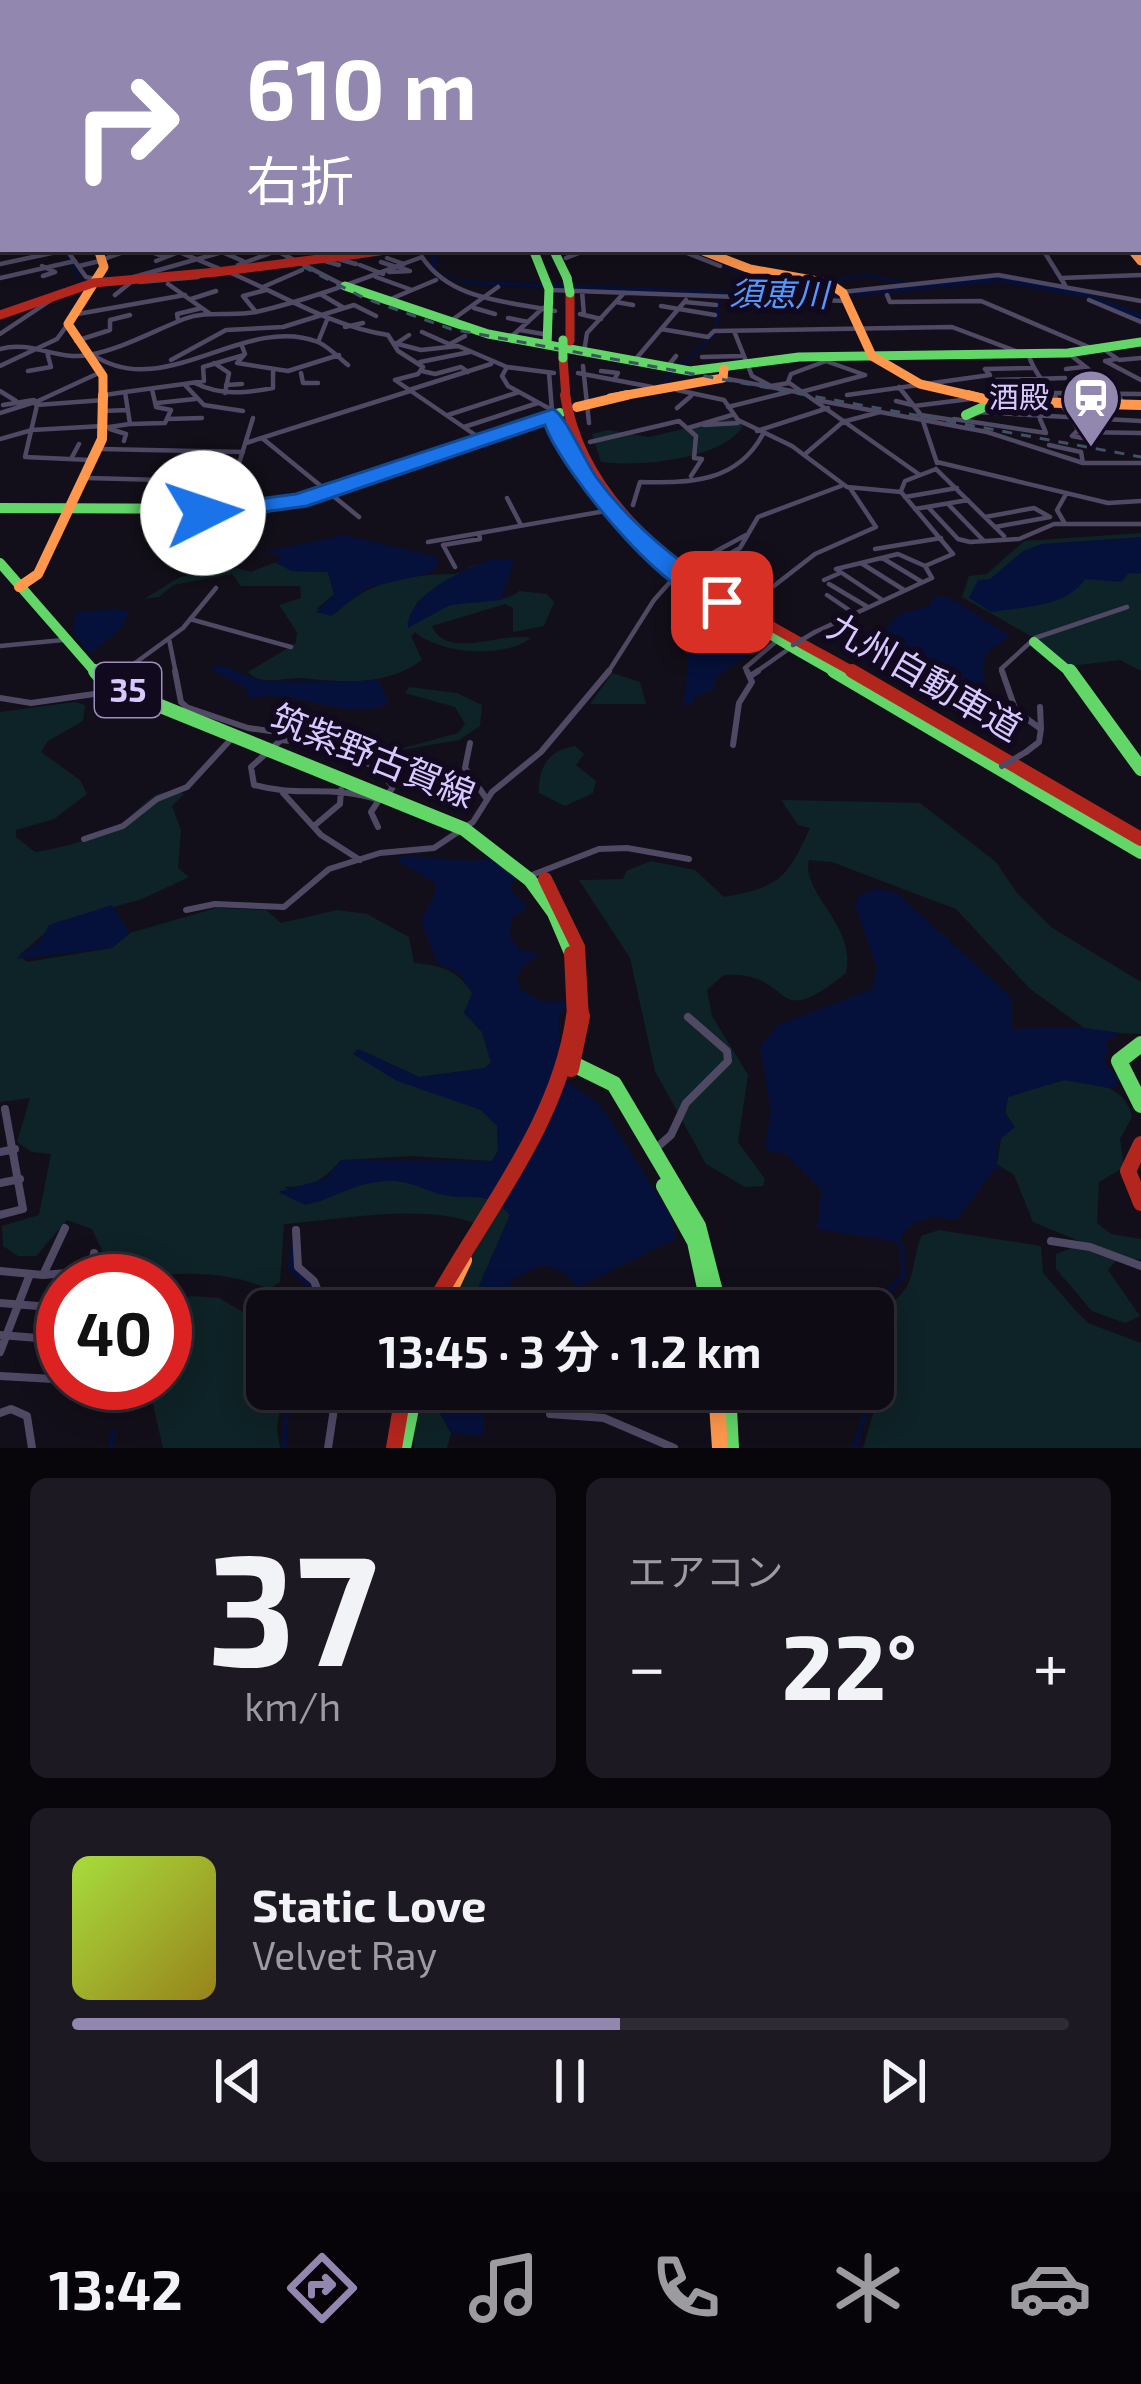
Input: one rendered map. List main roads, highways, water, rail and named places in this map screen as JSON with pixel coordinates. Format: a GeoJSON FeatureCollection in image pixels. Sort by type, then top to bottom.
{"type":"FeatureCollection","features":[{"type":"Feature","properties":{"kind":"main road"},"geometry":{"type":"LineString","coordinates":[[535,252],[561,287],[549,309],[557,341],[573,363],[672,361],[720,371]]}},
{"type":"Feature","properties":{"kind":"main road","name":"九州自動車道"},"geometry":{"type":"LineString","coordinates":[[551,252],[561,287],[557,341],[573,363],[564,402],[583,456],[614,501],[652,538],[793,636],[1133,837]]}},
{"type":"Feature","properties":{"kind":"main road"},"geometry":{"type":"LineString","coordinates":[[706,252],[750,269],[816,282],[844,297],[872,356],[967,411],[992,401],[1066,404],[1121,399],[1141,405]]}},
{"type":"Feature","properties":{"kind":"main road"},"geometry":{"type":"LineString","coordinates":[[0,315],[88,283],[388,253]]}},
{"type":"Feature","properties":{"kind":"main road"},"geometry":{"type":"LineString","coordinates":[[19,587],[38,574],[98,454],[104,415],[101,371],[76,341],[69,320],[102,256]]}},
{"type":"Feature","properties":{"kind":"main road"},"geometry":{"type":"LineString","coordinates":[[345,286],[393,298],[449,322],[557,341]]}},
{"type":"Feature","properties":{"kind":"main road"},"geometry":{"type":"LineString","coordinates":[[580,406],[627,391],[677,390],[743,361],[872,356],[987,370],[1141,342]]}},
{"type":"Feature","properties":{"kind":"main road"},"geometry":{"type":"LineString","coordinates":[[0,508],[224,513],[276,507],[555,413],[568,448],[612,510],[680,571],[788,641],[1133,837],[1141,852]]}},
{"type":"Feature","properties":{"kind":"main road","name":"筑紫野古賀線"},"geometry":{"type":"LineString","coordinates":[[0,563],[63,640],[114,685],[505,844],[535,874],[569,945],[576,985],[570,1064],[442,1290]]}},
{"type":"Feature","properties":{"kind":"main road","name":"筑紫野古賀線"},"geometry":{"type":"LineString","coordinates":[[19,587],[114,685]]}},
{"type":"Feature","properties":{"kind":"main road"},"geometry":{"type":"LineString","coordinates":[[1034,642],[1077,680],[1141,770]]}},
{"type":"Feature","properties":{"kind":"main road","name":"筑紫野古賀線"},"geometry":{"type":"LineString","coordinates":[[184,712],[345,785],[388,795]]}},
{"type":"Feature","properties":{"kind":"main road"},"geometry":{"type":"LineString","coordinates":[[1141,1044],[1119,1061],[1141,1105]]}},
{"type":"Feature","properties":{"kind":"main road"},"geometry":{"type":"LineString","coordinates":[[570,1064],[614,1084],[650,1152],[698,1226],[715,1290]]}},
{"type":"Feature","properties":{"kind":"main road"},"geometry":{"type":"LineString","coordinates":[[570,1064],[606,1087],[682,1216],[708,1290]]}},
{"type":"Feature","properties":{"kind":"main road"},"geometry":{"type":"LineString","coordinates":[[1141,1144],[1128,1171],[1141,1203]]}},
{"type":"Feature","properties":{"kind":"main road","name":"筑紫野古賀線"},"geometry":{"type":"LineString","coordinates":[[450,1290],[489,1209]]}},
{"type":"Feature","properties":{"kind":"main road"},"geometry":{"type":"LineString","coordinates":[[398,1448],[402,1410]]}},
{"type":"Feature","properties":{"kind":"main road"},"geometry":{"type":"LineString","coordinates":[[398,1448],[409,1410]]}},
{"type":"Feature","properties":{"kind":"main road"},"geometry":{"type":"LineString","coordinates":[[717,1410],[720,1448]]}},
{"type":"Feature","properties":{"kind":"main road"},"geometry":{"type":"LineString","coordinates":[[729,1410],[731,1448]]}},
{"type":"Feature","properties":{"kind":"water","name":"須恵川"},"geometry":{"type":"Polygon","coordinates":[[[432,252],[438,252],[436,271],[462,280],[814,295],[1000,276],[1073,288],[1141,313],[1141,320],[1090,298],[998,282],[815,300],[467,284],[432,271],[432,252]]]}},
{"type":"Feature","properties":{"kind":"water"},"geometry":{"type":"Polygon","coordinates":[[[344,535],[435,556],[439,563],[431,573],[367,588],[331,616],[316,612],[334,595],[328,572],[292,571],[276,563],[281,556],[264,552],[344,535]]]}},
{"type":"Feature","properties":{"kind":"water"},"geometry":{"type":"Polygon","coordinates":[[[1141,537],[1141,574],[1129,573],[1121,582],[1085,579],[1056,600],[991,612],[969,598],[978,580],[990,579],[1023,551],[1041,544],[1141,537]]]}},
{"type":"Feature","properties":{"kind":"water"},"geometry":{"type":"Polygon","coordinates":[[[489,560],[514,560],[502,600],[450,605],[408,628],[410,616],[426,594],[489,560]]]}},
{"type":"Feature","properties":{"kind":"water"},"geometry":{"type":"Polygon","coordinates":[[[933,596],[949,597],[1010,636],[986,653],[984,678],[1019,728],[977,708],[944,674],[918,673],[905,685],[854,656],[902,613],[930,606],[933,596]]]}},
{"type":"Feature","properties":{"kind":"water"},"geometry":{"type":"Polygon","coordinates":[[[120,609],[129,613],[120,629],[90,654],[73,633],[76,612],[120,609]]]}},
{"type":"Feature","properties":{"kind":"water"},"geometry":{"type":"Polygon","coordinates":[[[697,614],[756,627],[771,640],[716,677],[714,689],[694,697],[694,704],[684,705],[689,648],[685,636],[697,614]]]}},
{"type":"Feature","properties":{"kind":"water"},"geometry":{"type":"Polygon","coordinates":[[[220,665],[264,681],[377,679],[389,703],[356,710],[286,697],[250,699],[244,687],[210,669],[220,665]]]}},
{"type":"Feature","properties":{"kind":"water"},"geometry":{"type":"Polygon","coordinates":[[[402,855],[474,861],[498,856],[517,873],[510,889],[527,907],[511,919],[510,936],[518,949],[540,954],[523,966],[517,979],[521,990],[544,1002],[567,1002],[559,1018],[560,1078],[600,1104],[669,1212],[677,1238],[579,1287],[561,1271],[542,1265],[513,1280],[507,1290],[477,1290],[510,1215],[496,1203],[396,1181],[361,1185],[305,1205],[278,1192],[325,1179],[341,1160],[492,1161],[498,1151],[497,1126],[481,1110],[397,1081],[353,1054],[358,1049],[419,1077],[485,1068],[491,1062],[482,1032],[464,1013],[472,993],[459,973],[437,963],[421,921],[436,892],[435,883],[399,862],[402,855]]]}},
{"type":"Feature","properties":{"kind":"water"},"geometry":{"type":"Polygon","coordinates":[[[876,889],[897,893],[1011,997],[1011,1029],[1078,1027],[1121,1033],[1106,1041],[1108,1056],[1103,1060],[1119,1079],[1114,1089],[1064,1080],[1008,1097],[1004,1111],[1015,1127],[998,1141],[997,1164],[1002,1168],[994,1170],[957,1220],[919,1221],[900,1238],[902,1248],[893,1241],[817,1229],[822,1190],[784,1153],[770,1152],[765,1146],[771,1112],[760,1047],[776,1026],[872,989],[877,969],[855,905],[860,895],[876,889]]]}},
{"type":"Feature","properties":{"kind":"water"},"geometry":{"type":"Polygon","coordinates":[[[112,905],[130,933],[112,948],[16,959],[41,940],[49,925],[112,905]]]}},
{"type":"Feature","properties":{"kind":"water"},"geometry":{"type":"Polygon","coordinates":[[[438,1410],[483,1410],[484,1436],[451,1433],[438,1410]]]}},
{"type":"Feature","properties":{"kind":"waterway"},"geometry":{"type":"LineString","coordinates":[[65,252],[82,282]]}},
{"type":"Feature","properties":{"kind":"waterway","name":"須恵川"},"geometry":{"type":"LineString","coordinates":[[720,265],[757,279],[792,280]]}},
{"type":"Feature","properties":{"kind":"waterway","name":"須恵川"},"geometry":{"type":"LineString","coordinates":[[832,281],[867,275],[904,283]]}},
{"type":"Feature","properties":{"kind":"waterway","name":"須恵川"},"geometry":{"type":"LineString","coordinates":[[681,366],[716,332],[719,300]]}},
{"type":"Feature","properties":{"kind":"waterway"},"geometry":{"type":"LineString","coordinates":[[660,386],[674,372]]}},
{"type":"Feature","properties":{"kind":"waterway"},"geometry":{"type":"LineString","coordinates":[[293,1246],[290,1268],[312,1290]]}},
{"type":"Feature","properties":{"kind":"waterway"},"geometry":{"type":"LineString","coordinates":[[891,1290],[904,1275],[902,1246]]}},
{"type":"Feature","properties":{"kind":"waterway"},"geometry":{"type":"LineString","coordinates":[[284,1448],[291,1410]]}},
{"type":"Feature","properties":{"kind":"waterway"},"geometry":{"type":"LineString","coordinates":[[855,1448],[866,1410]]}},
{"type":"Feature","properties":{"kind":"waterway"},"geometry":{"type":"LineString","coordinates":[[111,1448],[113,1432]]}},
{"type":"Feature","properties":{"kind":"railway"},"geometry":{"type":"LineString","coordinates":[[275,252],[364,298],[451,329],[1141,457]]}},
{"type":"Feature","properties":{"kind":"place","name":"酒殿"},"geometry":{"type":"Point","coordinates":[1091,449]}}]}
